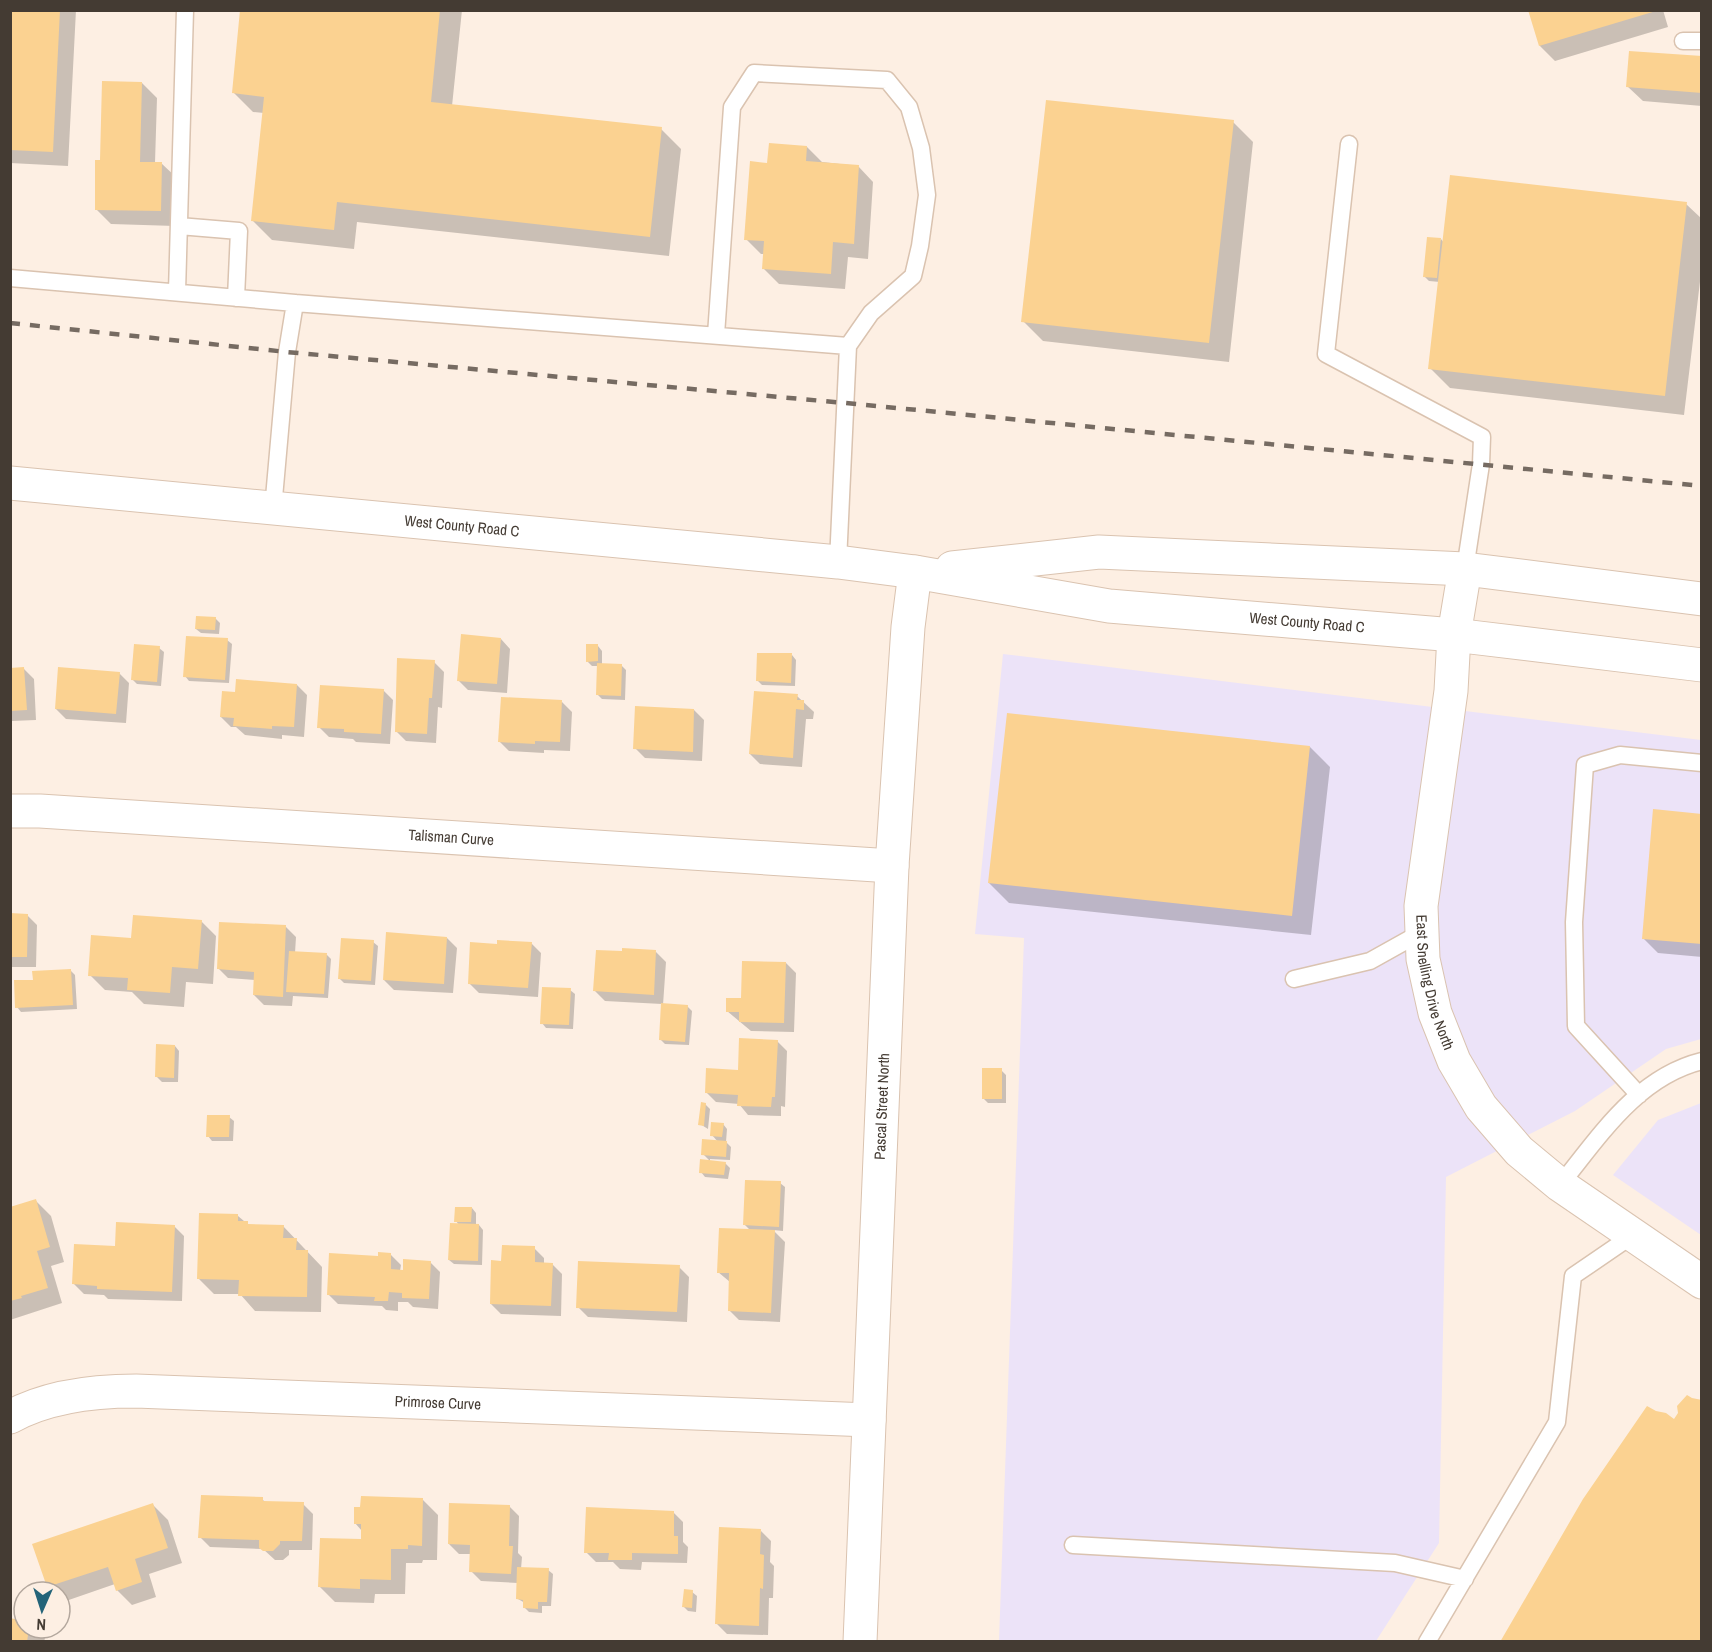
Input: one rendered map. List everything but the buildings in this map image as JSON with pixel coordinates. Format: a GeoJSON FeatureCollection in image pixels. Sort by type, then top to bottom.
{"type":"FeatureCollection","features":[{"type":"Feature","properties":{"kind":"street","name":"West County Road C"},"geometry":{"type":"LineString","coordinates":[[10,483],[838,562],[915,572],[1110,606],[1454,635],[1701,665]]}},
{"type":"Feature","properties":{"kind":"street","name":"West County Road C"},"geometry":{"type":"LineString","coordinates":[[915,572],[1099,552],[1465,568],[1701,599]]}},
{"type":"Feature","properties":{"kind":"street","name":"East Snelling Drive North"},"geometry":{"type":"LineString","coordinates":[[1465,568],[1454,635],[1451,691],[1422,886],[1423,959],[1434,1014],[1454,1061],[1481,1107],[1519,1151],[1560,1185],[1701,1282]]}},
{"type":"Feature","properties":{"kind":"street","name":"Pascal Street North"},"geometry":{"type":"LineString","coordinates":[[860,1641],[892,866],[908,627],[915,572]]}},
{"type":"Feature","properties":{"kind":"street","name":"Talisman Curve"},"geometry":{"type":"LineString","coordinates":[[10,811],[40,811],[892,866]]}},
{"type":"Feature","properties":{"kind":"street","name":"Primrose Curve"},"geometry":{"type":"LineString","coordinates":[[10,1417],[18,1412],[66,1397],[112,1391],[136,1391],[869,1420]]}},
{"type":"Feature","properties":{"kind":"lane"},"geometry":{"type":"LineString","coordinates":[[177,292],[185,10]]}},
{"type":"Feature","properties":{"kind":"lane"},"geometry":{"type":"LineString","coordinates":[[1683,41],[1701,41]]}},
{"type":"Feature","properties":{"kind":"lane"},"geometry":{"type":"LineString","coordinates":[[716,335],[732,107],[754,73],[887,80],[909,107],[921,147],[927,195],[912,276],[871,313],[848,346],[838,562]]}},
{"type":"Feature","properties":{"kind":"lane"},"geometry":{"type":"LineString","coordinates":[[1349,144],[1326,354],[1482,436],[1481,464],[1465,568]]}},
{"type":"Feature","properties":{"kind":"lane"},"geometry":{"type":"LineString","coordinates":[[179,226],[239,231],[236,298]]}},
{"type":"Feature","properties":{"kind":"lane"},"geometry":{"type":"LineString","coordinates":[[10,278],[295,303],[848,346]]}},
{"type":"Feature","properties":{"kind":"lane"},"geometry":{"type":"LineString","coordinates":[[273,508],[287,352],[295,303]]}},
{"type":"Feature","properties":{"kind":"lane"},"geometry":{"type":"LineString","coordinates":[[1639,1095],[1576,1026],[1574,922],[1585,765],[1620,755],[1701,764]]}},
{"type":"Feature","properties":{"kind":"lane"},"geometry":{"type":"LineString","coordinates":[[1294,979],[1370,961],[1422,932]]}},
{"type":"Feature","properties":{"kind":"lane"},"geometry":{"type":"LineString","coordinates":[[1560,1185],[1622,1108],[1652,1083],[1691,1063],[1701,1061]]}},
{"type":"Feature","properties":{"kind":"lane"},"geometry":{"type":"LineString","coordinates":[[1427,1641],[1557,1422],[1573,1276],[1633,1235]]}},
{"type":"Feature","properties":{"kind":"lane"},"geometry":{"type":"LineString","coordinates":[[1073,1545],[1395,1563],[1465,1579]]}},
{"type":"Feature","properties":{"kind":"shaded area"},"geometry":{"type":"Polygon","coordinates":[[[1003,654],[1701,740],[1701,1039],[1666,1049],[1575,1111],[1446,1177],[1439,1543],[1376,1641],[999,1641],[1024,938],[975,934],[1003,654]]]}},
{"type":"Feature","properties":{"kind":"shaded area"},"geometry":{"type":"Polygon","coordinates":[[[1701,1103],[1701,1235],[1613,1175],[1658,1120],[1701,1103]]]}},
{"type":"Feature","properties":{"kind":"railway"},"geometry":{"type":"LineString","coordinates":[[10,323],[287,352],[845,403],[1702,486]]}}]}
